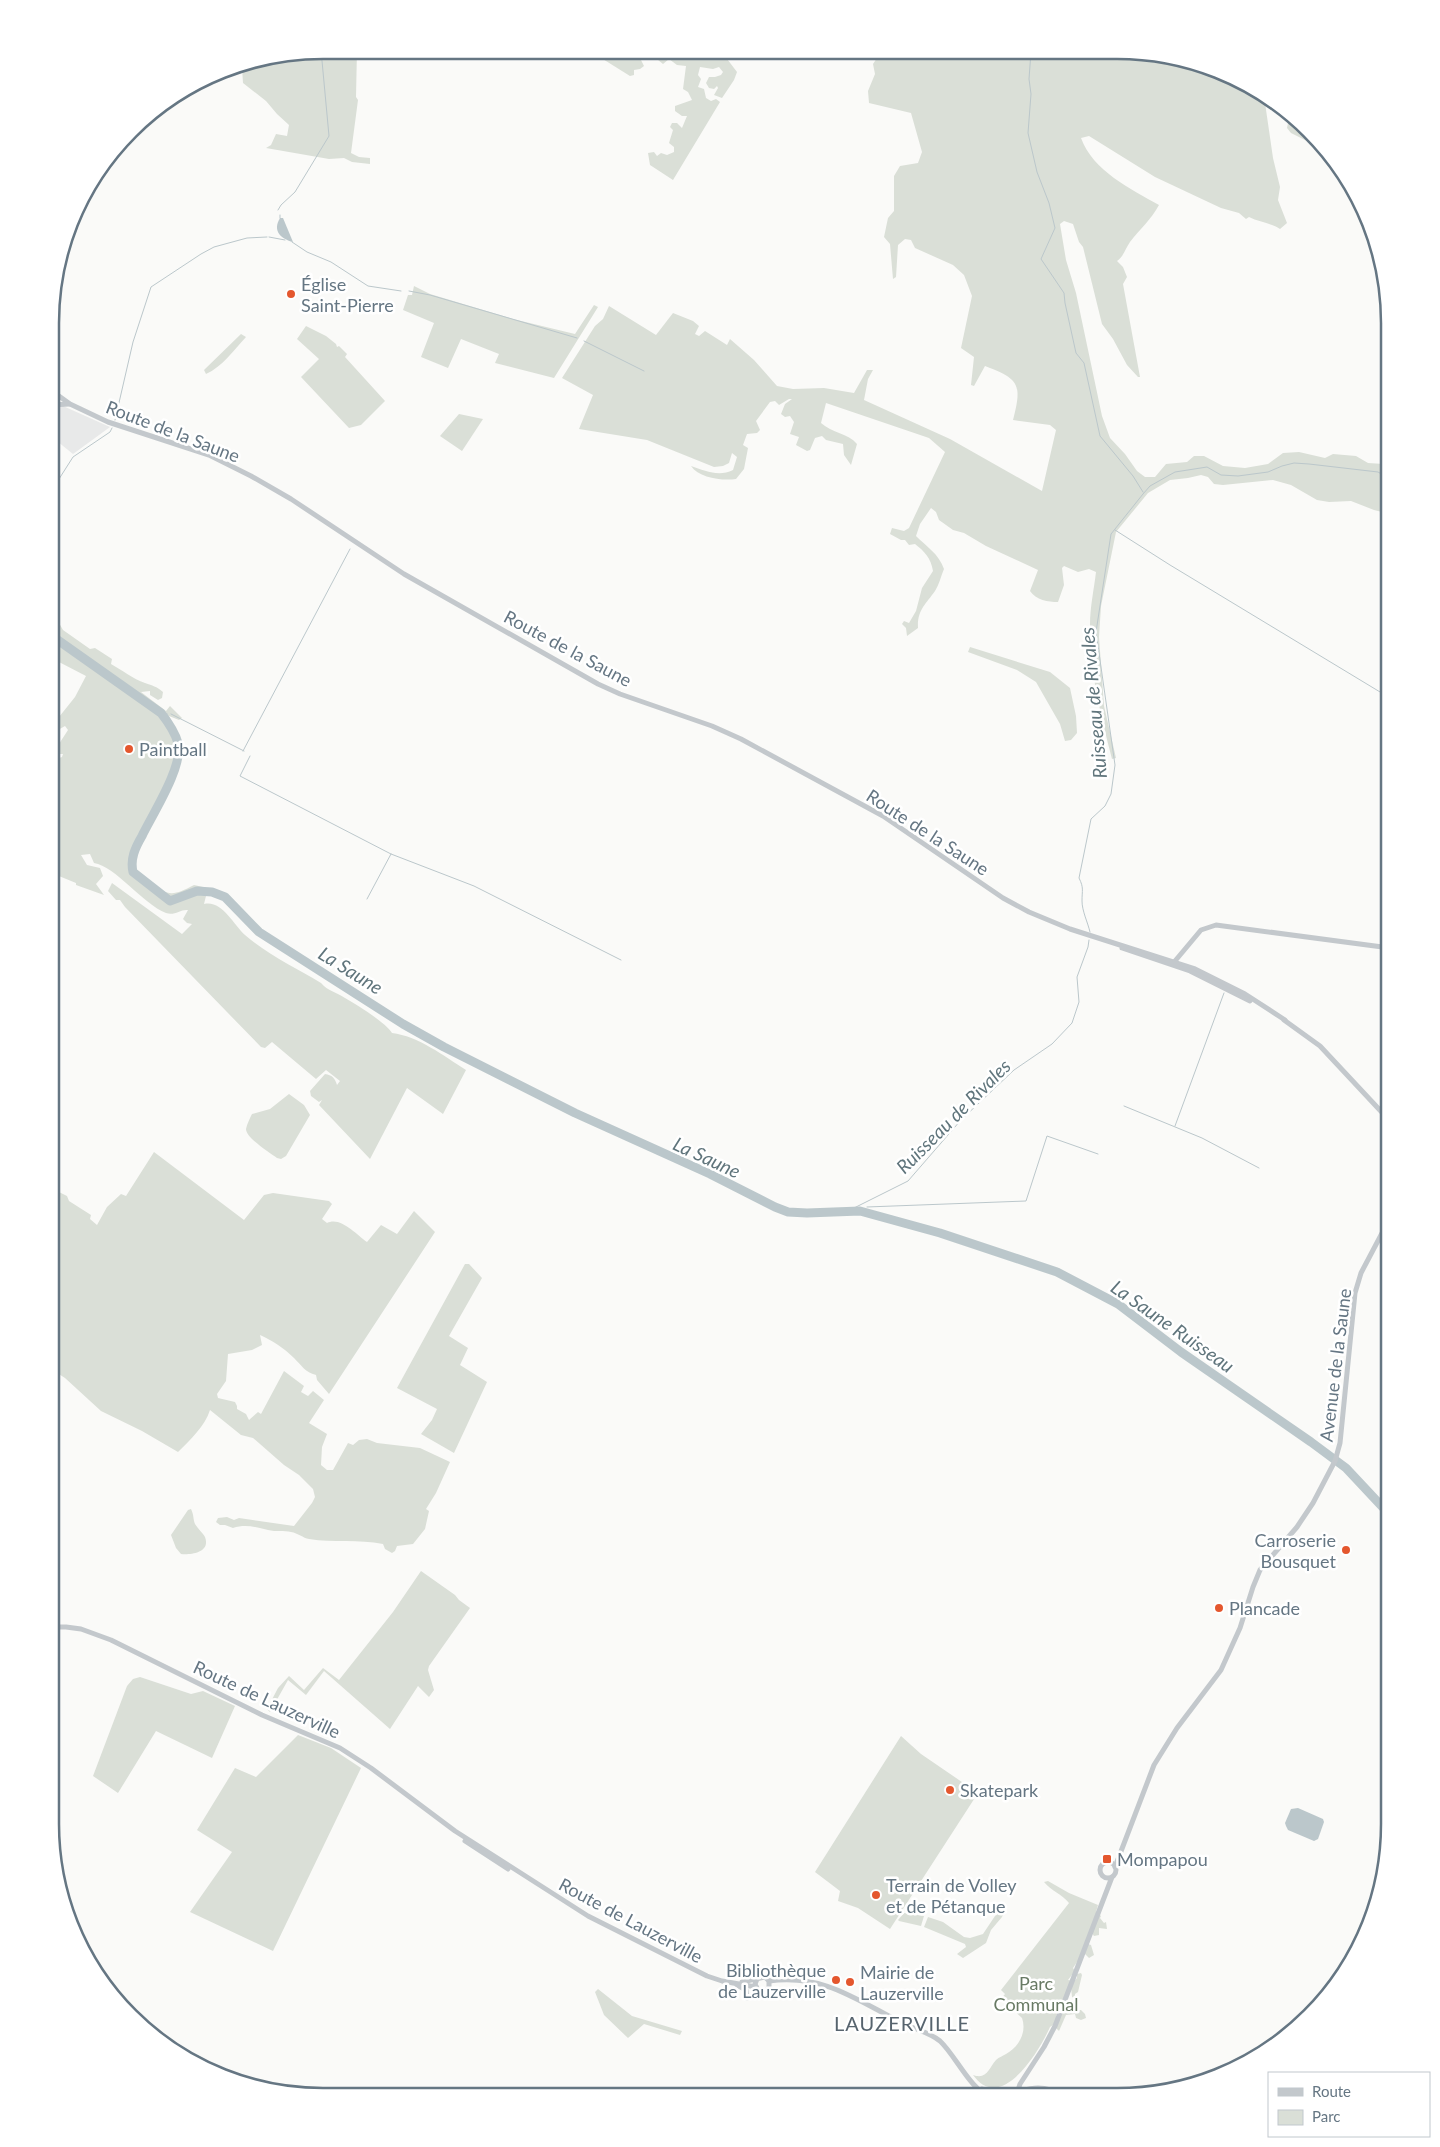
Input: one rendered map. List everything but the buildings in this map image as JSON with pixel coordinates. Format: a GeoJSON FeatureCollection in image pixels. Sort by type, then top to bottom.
{"type":"FeatureCollection","features":[{"type":"Feature","properties":{"kind":"street","name":"Route de la Saune"},"geometry":{"type":"LineString","coordinates":[[59,396],[70,404],[120,427],[209,455],[251,476],[291,499],[397,570],[589,679],[620,694],[719,729],[741,739],[883,816],[1017,905],[1062,926],[1129,951],[1176,964],[1285,1020]]}},
{"type":"Feature","properties":{"kind":"street","name":"Route de la Saune"},"geometry":{"type":"LineString","coordinates":[[59,404],[70,404]]}},
{"type":"Feature","properties":{"kind":"street"},"geometry":{"type":"LineString","coordinates":[[1176,964],[1202,930],[1220,925],[1381,947]]}},
{"type":"Feature","properties":{"kind":"street"},"geometry":{"type":"LineString","coordinates":[[1176,964],[1183,964],[1185,950]]}},
{"type":"Feature","properties":{"kind":"street","name":"Route de la Saune"},"geometry":{"type":"LineString","coordinates":[[1183,964],[1240,991],[1285,1020],[1320,1046],[1381,1111]]}},
{"type":"Feature","properties":{"kind":"street","name":"Avenue de la Saune"},"geometry":{"type":"LineString","coordinates":[[1115,1867],[1161,1750],[1226,1661],[1240,1628],[1260,1570],[1302,1520],[1338,1453],[1354,1304],[1359,1280],[1381,1236]]}},
{"type":"Feature","properties":{"kind":"street","name":"Route de Lauzerville"},"geometry":{"type":"LineString","coordinates":[[59,1627],[90,1632],[161,1664],[270,1718],[340,1748],[371,1768],[455,1831],[588,1916],[707,1976],[756,1987]]}},
{"type":"Feature","properties":{"kind":"street","name":"Avenue de la Saune"},"geometry":{"type":"LineString","coordinates":[[1108,1862],[1120,1851]]}},
{"type":"Feature","properties":{"kind":"street"},"geometry":{"type":"LineString","coordinates":[[1023,2088],[1029,2070],[1055,2026],[1105,1893],[1116,1872],[1115,1867],[1108,1862],[1101,1867],[1100,1872],[1103,1876],[1105,1893]]}},
{"type":"Feature","properties":{"kind":"street"},"geometry":{"type":"LineString","coordinates":[[1103,1876],[1112,1877]]}},
{"type":"Feature","properties":{"kind":"street"},"geometry":{"type":"LineString","coordinates":[[769,1981],[769,1988],[765,1991],[760,1991],[756,1987],[757,1979],[765,1977],[769,1981],[801,1980],[829,1985],[904,2024],[928,2034],[945,2047],[979,2088]]}},
{"type":"Feature","properties":{"kind":"street","name":"Route de Lauzerville"},"geometry":{"type":"LineString","coordinates":[[729,1982],[757,1979]]}},
{"type":"Feature","properties":{"kind":"street"},"geometry":{"type":"LineString","coordinates":[[729,1982],[744,1988],[747,1998]]}},
{"type":"Feature","properties":{"kind":"shaded area"},"geometry":{"type":"Polygon","coordinates":[[[280,218],[283,218],[293,242],[282,237],[277,231],[280,218]]]}},
{"type":"Feature","properties":{"kind":"shaded area"},"geometry":{"type":"Polygon","coordinates":[[[63,406],[110,427],[73,454],[59,443],[59,407],[63,406]]]}},
{"type":"Feature","properties":{"kind":"shaded area"},"geometry":{"type":"Polygon","coordinates":[[[1298,1808],[1323,1819],[1324,1822],[1318,1839],[1314,1841],[1288,1830],[1285,1823],[1291,1809],[1298,1808]]]}},
{"type":"Feature","properties":{"kind":"green space"},"geometry":{"type":"Polygon","coordinates":[[[306,59],[357,59],[356,97],[358,100],[351,153],[359,157],[370,158],[370,164],[352,162],[344,158],[329,159],[266,148],[271,145],[276,134],[287,136],[289,125],[266,101],[243,83],[242,72],[272,64],[306,59]]]}},
{"type":"Feature","properties":{"kind":"green space"},"geometry":{"type":"Polygon","coordinates":[[[603,59],[641,60],[644,66],[634,70],[634,75],[630,76],[603,59]]]}},
{"type":"Feature","properties":{"kind":"green space"},"geometry":{"type":"Polygon","coordinates":[[[657,59],[669,59],[663,64],[657,59]]]}},
{"type":"Feature","properties":{"kind":"green space"},"geometry":{"type":"Polygon","coordinates":[[[669,59],[727,59],[737,72],[722,98],[714,95],[718,88],[717,86],[714,89],[709,88],[706,83],[709,77],[721,75],[723,72],[719,67],[713,69],[700,67],[698,75],[701,79],[698,87],[704,89],[706,98],[711,101],[716,99],[720,102],[673,180],[650,165],[648,153],[654,152],[657,156],[661,153],[667,155],[674,152],[674,147],[669,143],[673,130],[670,127],[672,123],[677,123],[682,128],[687,116],[682,116],[675,111],[675,106],[692,100],[688,92],[683,89],[686,66],[677,65],[669,59]]]}},
{"type":"Feature","properties":{"kind":"green space"},"geometry":{"type":"Polygon","coordinates":[[[876,59],[1134,59],[1168,64],[1202,73],[1234,86],[1265,104],[1273,158],[1280,187],[1278,200],[1287,223],[1280,229],[1249,217],[1246,219],[1239,213],[1221,208],[1155,177],[1089,136],[1081,138],[1094,160],[1114,178],[1159,205],[1117,261],[1123,267],[1127,277],[1123,284],[1140,377],[1127,365],[1113,339],[1102,324],[1083,247],[1079,242],[1073,224],[1064,221],[1060,224],[1066,260],[1076,293],[1102,416],[1110,438],[1137,471],[1145,477],[1155,477],[1166,464],[1187,462],[1194,456],[1204,456],[1223,466],[1245,468],[1268,464],[1283,453],[1299,452],[1325,458],[1333,454],[1356,456],[1368,463],[1381,464],[1381,512],[1351,501],[1329,502],[1317,500],[1291,485],[1273,480],[1223,485],[1214,484],[1208,477],[1201,475],[1170,480],[1148,493],[1116,532],[1101,606],[1099,637],[1104,706],[1116,758],[1112,759],[1096,693],[1091,659],[1090,618],[1096,572],[1089,569],[1078,572],[1064,566],[1062,568],[1064,585],[1058,602],[1042,600],[1030,591],[1038,570],[986,546],[964,533],[953,530],[939,520],[936,512],[931,508],[920,524],[916,536],[936,555],[944,569],[936,589],[919,616],[918,628],[907,636],[906,628],[902,624],[904,621],[909,623],[916,611],[922,588],[933,571],[929,559],[915,544],[909,545],[905,540],[890,534],[892,528],[904,531],[909,528],[945,452],[929,438],[826,403],[821,423],[849,437],[857,444],[851,465],[844,455],[843,444],[826,440],[822,436],[815,438],[810,450],[807,451],[796,445],[799,437],[790,434],[794,422],[790,416],[785,417],[781,414],[785,404],[792,399],[779,405],[775,401],[770,402],[756,421],[760,430],[757,433],[747,434],[743,445],[748,448],[744,469],[736,479],[718,479],[705,476],[691,466],[712,472],[728,472],[733,470],[737,457],[732,453],[729,463],[714,467],[647,440],[579,429],[593,395],[562,378],[595,326],[603,319],[609,306],[656,335],[673,313],[693,321],[699,326],[695,334],[699,336],[705,331],[727,345],[730,339],[754,360],[777,386],[793,389],[824,388],[854,393],[867,370],[873,370],[868,379],[864,400],[950,439],[1042,491],[1056,430],[1050,425],[1013,420],[1017,399],[1016,385],[1005,375],[985,366],[974,386],[971,385],[974,357],[961,348],[972,296],[964,275],[953,265],[915,248],[911,240],[905,239],[898,245],[896,277],[893,279],[890,244],[884,237],[888,218],[894,211],[894,176],[900,166],[918,163],[922,152],[911,113],[869,103],[868,91],[875,74],[873,64],[876,59]]]}},
{"type":"Feature","properties":{"kind":"green space"},"geometry":{"type":"Polygon","coordinates":[[[1288,123],[1291,124],[1310,142],[1291,133],[1287,128],[1288,123]]]}},
{"type":"Feature","properties":{"kind":"green space"},"geometry":{"type":"Polygon","coordinates":[[[414,286],[430,294],[513,319],[575,334],[594,305],[598,307],[554,378],[495,363],[499,354],[461,339],[448,368],[421,357],[434,323],[403,310],[408,295],[412,295],[414,286]]]}},
{"type":"Feature","properties":{"kind":"green space"},"geometry":{"type":"Polygon","coordinates":[[[306,326],[326,336],[337,347],[339,346],[347,354],[345,357],[385,401],[361,425],[349,428],[301,377],[319,359],[297,339],[306,326]]]}},
{"type":"Feature","properties":{"kind":"green space"},"geometry":{"type":"Polygon","coordinates":[[[241,334],[246,337],[223,363],[206,374],[204,370],[241,334]]]}},
{"type":"Feature","properties":{"kind":"green space"},"geometry":{"type":"Polygon","coordinates":[[[459,414],[483,419],[462,451],[440,436],[459,414]]]}},
{"type":"Feature","properties":{"kind":"green space"},"geometry":{"type":"Polygon","coordinates":[[[59,623],[63,630],[90,649],[95,648],[112,659],[111,664],[136,679],[161,690],[163,692],[162,698],[158,700],[150,695],[150,691],[141,692],[166,711],[170,706],[182,718],[179,720],[169,716],[178,739],[180,750],[179,763],[136,854],[134,868],[151,884],[168,893],[177,893],[194,885],[203,887],[206,896],[204,904],[210,904],[222,909],[245,935],[263,949],[363,1009],[392,1033],[421,1042],[466,1070],[443,1114],[407,1088],[370,1159],[319,1105],[322,1100],[319,1102],[311,1096],[310,1091],[325,1074],[333,1077],[337,1085],[340,1081],[326,1070],[316,1079],[272,1042],[265,1048],[261,1047],[120,900],[116,900],[108,891],[112,883],[182,934],[192,924],[187,923],[183,919],[188,910],[169,914],[157,908],[111,871],[94,863],[90,854],[81,855],[87,865],[100,868],[103,876],[96,884],[104,895],[76,885],[76,883],[59,876],[59,758],[63,754],[60,754],[59,752],[59,744],[68,730],[65,726],[59,729],[59,717],[75,697],[86,676],[59,662],[59,623]]]}},
{"type":"Feature","properties":{"kind":"green space"},"geometry":{"type":"Polygon","coordinates":[[[970,647],[1050,672],[1070,688],[1076,716],[1077,733],[1071,740],[1065,741],[1060,724],[1036,682],[1017,670],[968,652],[970,647]]]}},
{"type":"Feature","properties":{"kind":"green space"},"geometry":{"type":"Polygon","coordinates":[[[289,1094],[304,1105],[310,1115],[286,1156],[281,1159],[254,1141],[246,1129],[252,1114],[270,1109],[289,1094]]]}},
{"type":"Feature","properties":{"kind":"green space"},"geometry":{"type":"Polygon","coordinates":[[[154,1152],[244,1220],[264,1195],[273,1193],[329,1201],[332,1204],[322,1219],[327,1223],[332,1221],[342,1224],[367,1242],[381,1225],[397,1234],[414,1211],[435,1232],[329,1394],[317,1380],[316,1375],[306,1370],[290,1354],[274,1342],[260,1335],[262,1345],[252,1350],[228,1354],[226,1381],[217,1394],[218,1398],[235,1402],[237,1409],[246,1414],[249,1420],[258,1412],[261,1414],[284,1371],[304,1386],[301,1392],[308,1396],[313,1391],[324,1400],[309,1423],[327,1434],[322,1447],[321,1465],[327,1470],[333,1470],[348,1443],[353,1445],[359,1440],[367,1439],[377,1443],[420,1448],[450,1462],[436,1493],[426,1509],[429,1511],[425,1529],[413,1544],[397,1546],[392,1553],[385,1549],[383,1544],[318,1540],[288,1531],[271,1531],[246,1526],[233,1528],[220,1525],[216,1522],[218,1518],[227,1517],[234,1520],[239,1518],[294,1526],[312,1503],[315,1497],[313,1489],[299,1475],[284,1465],[253,1438],[241,1435],[210,1410],[201,1427],[178,1452],[142,1431],[101,1411],[59,1374],[59,1192],[91,1215],[90,1219],[97,1225],[107,1207],[121,1194],[126,1196],[154,1152]]]}},
{"type":"Feature","properties":{"kind":"green space"},"geometry":{"type":"Polygon","coordinates":[[[465,1264],[469,1264],[482,1278],[449,1336],[468,1348],[460,1365],[487,1382],[454,1453],[421,1434],[432,1420],[437,1409],[397,1388],[465,1264]]]}},
{"type":"Feature","properties":{"kind":"green space"},"geometry":{"type":"Polygon","coordinates":[[[191,1509],[195,1524],[205,1537],[205,1547],[199,1552],[181,1554],[176,1548],[171,1535],[188,1510],[191,1509]]]}},
{"type":"Feature","properties":{"kind":"green space"},"geometry":{"type":"Polygon","coordinates":[[[421,1571],[470,1608],[429,1666],[428,1670],[434,1690],[429,1697],[418,1686],[390,1729],[324,1671],[306,1695],[288,1680],[270,1712],[267,1709],[278,1688],[289,1676],[304,1690],[323,1668],[339,1680],[393,1612],[421,1571]]]}},
{"type":"Feature","properties":{"kind":"green space"},"geometry":{"type":"Polygon","coordinates":[[[140,1677],[191,1694],[203,1691],[235,1706],[212,1758],[156,1731],[118,1793],[93,1776],[127,1686],[133,1679],[140,1677]]]}},
{"type":"Feature","properties":{"kind":"green space"},"geometry":{"type":"Polygon","coordinates":[[[298,1735],[331,1748],[361,1768],[273,1951],[190,1912],[232,1852],[197,1830],[235,1768],[256,1777],[298,1735]]]}},
{"type":"Feature","properties":{"kind":"green space"},"geometry":{"type":"Polygon","coordinates":[[[901,1736],[921,1754],[978,1793],[890,1929],[858,1908],[838,1901],[840,1891],[815,1872],[901,1736]]]}},
{"type":"Feature","properties":{"kind":"green space","name":"Parc Communal"},"geometry":{"type":"Polygon","coordinates":[[[1048,1881],[1069,1893],[1098,1905],[1096,1912],[1101,1916],[1100,1918],[1104,1923],[1106,1922],[1107,1929],[1099,1928],[1099,1935],[1094,1936],[1092,1933],[1088,1944],[1091,1945],[1094,1955],[1089,1958],[1085,1954],[1079,1959],[1073,1968],[1075,1971],[1068,1980],[1074,1981],[1077,1978],[1077,1974],[1081,1973],[1082,1975],[1075,1998],[1072,1997],[1071,1987],[1056,2016],[1057,2020],[1065,2008],[1064,2004],[1070,2000],[1073,2010],[1081,2010],[1086,2018],[1081,2020],[1076,2018],[1075,2014],[1066,2015],[1059,2031],[1053,2025],[1050,2027],[1037,2051],[1018,2075],[1007,2084],[995,2087],[984,2085],[973,2075],[985,2075],[998,2058],[1015,2047],[1023,2034],[1022,2018],[1001,1999],[1005,1994],[1001,1990],[1069,1903],[1044,1882],[1048,1881]]]}},
{"type":"Feature","properties":{"kind":"green space"},"geometry":{"type":"Polygon","coordinates":[[[1001,1907],[1005,1909],[1002,1917],[991,1930],[986,1943],[963,1958],[957,1954],[966,1947],[965,1944],[924,1927],[928,1917],[943,1922],[964,1937],[970,1938],[983,1934],[1001,1907]]]}},
{"type":"Feature","properties":{"kind":"green space"},"geometry":{"type":"Polygon","coordinates":[[[904,1913],[924,1916],[921,1926],[899,1921],[904,1913]]]}},
{"type":"Feature","properties":{"kind":"green space"},"geometry":{"type":"Polygon","coordinates":[[[598,1989],[632,2016],[682,2031],[680,2035],[644,2024],[628,2038],[604,2015],[595,1992],[598,1989]]]}},
{"type":"Feature","properties":{"kind":"waterway"},"geometry":{"type":"LineString","coordinates":[[278,210],[295,192],[329,136],[322,59]]}},
{"type":"Feature","properties":{"kind":"waterway"},"geometry":{"type":"LineString","coordinates":[[1030,59],[1029,79],[1031,94],[1028,133],[1037,172],[1049,203],[1055,228],[1041,259],[1064,293],[1076,353],[1084,363],[1100,436],[1133,476],[1143,492]]}},
{"type":"Feature","properties":{"kind":"waterway"},"geometry":{"type":"LineString","coordinates":[[115,420],[133,342],[151,287],[214,247],[247,238],[267,237]]}},
{"type":"Feature","properties":{"kind":"waterway"},"geometry":{"type":"LineString","coordinates":[[269,237],[285,240]]}},
{"type":"Feature","properties":{"kind":"waterway"},"geometry":{"type":"LineString","coordinates":[[292,242],[307,252],[331,262],[368,286],[401,291]]}},
{"type":"Feature","properties":{"kind":"waterway"},"geometry":{"type":"LineString","coordinates":[[409,291],[430,295],[577,338]]}},
{"type":"Feature","properties":{"kind":"waterway"},"geometry":{"type":"LineString","coordinates":[[584,341],[644,371]]}},
{"type":"Feature","properties":{"kind":"waterway"},"geometry":{"type":"LineString","coordinates":[[59,479],[73,457],[110,432],[112,428]]}},
{"type":"Feature","properties":{"kind":"waterway","name":"Ruisseau de Rivales"},"geometry":{"type":"LineString","coordinates":[[1090,932],[1083,909],[1082,887],[1079,878],[1091,819],[1105,806],[1111,794],[1115,765],[1096,632],[1111,534],[1150,486],[1175,472],[1207,467],[1221,475],[1238,476],[1268,472],[1294,463],[1381,474]]}},
{"type":"Feature","properties":{"kind":"waterway"},"geometry":{"type":"LineString","coordinates":[[1115,530],[1381,693]]}},
{"type":"Feature","properties":{"kind":"waterway"},"geometry":{"type":"LineString","coordinates":[[243,751],[350,549]]}},
{"type":"Feature","properties":{"kind":"waterway","name":"La Saune"},"geometry":{"type":"LineString","coordinates":[[59,641],[161,713],[175,735],[179,753],[172,777],[137,845],[132,863],[133,872],[170,901],[197,891],[212,892],[225,897],[259,932],[403,1024],[444,1047],[575,1113],[710,1174],[775,1207],[788,1212],[807,1213],[860,1211],[940,1233],[1057,1272],[1118,1304],[1181,1352],[1311,1442],[1346,1468],[1381,1505]]}},
{"type":"Feature","properties":{"kind":"waterway","name":"La Saune"},"geometry":{"type":"LineString","coordinates":[[163,715],[167,714]]}},
{"type":"Feature","properties":{"kind":"waterway"},"geometry":{"type":"LineString","coordinates":[[171,714],[244,751]]}},
{"type":"Feature","properties":{"kind":"waterway"},"geometry":{"type":"LineString","coordinates":[[250,756],[240,776],[391,854],[474,886],[621,960]]}},
{"type":"Feature","properties":{"kind":"waterway"},"geometry":{"type":"LineString","coordinates":[[367,899],[391,854]]}},
{"type":"Feature","properties":{"kind":"waterway","name":"Ruisseau de Rivales"},"geometry":{"type":"LineString","coordinates":[[846,1212],[908,1181],[961,1120],[1014,1070],[1052,1044],[1072,1023],[1079,1002],[1077,977],[1089,940]]}},
{"type":"Feature","properties":{"kind":"waterway"},"geometry":{"type":"LineString","coordinates":[[1175,1126],[1224,993]]}},
{"type":"Feature","properties":{"kind":"waterway"},"geometry":{"type":"LineString","coordinates":[[1124,1106],[1202,1138],[1259,1168]]}},
{"type":"Feature","properties":{"kind":"waterway"},"geometry":{"type":"LineString","coordinates":[[867,1207],[1026,1201],[1047,1136],[1098,1154]]}},
{"type":"Feature","properties":{"kind":"place","name":"Église Saint-Pierre"},"geometry":{"type":"Point","coordinates":[291,294]}},
{"type":"Feature","properties":{"kind":"place","name":"Paintball"},"geometry":{"type":"Point","coordinates":[129,749]}},
{"type":"Feature","properties":{"kind":"place","name":"Carroserie Bousquet"},"geometry":{"type":"Point","coordinates":[1346,1550]}},
{"type":"Feature","properties":{"kind":"place","name":"Plancade"},"geometry":{"type":"Point","coordinates":[1219,1608]}},
{"type":"Feature","properties":{"kind":"place","name":"Skatepark"},"geometry":{"type":"Point","coordinates":[950,1790]}},
{"type":"Feature","properties":{"kind":"place","name":"Mompapou"},"geometry":{"type":"Point","coordinates":[1107,1859]}},
{"type":"Feature","properties":{"kind":"place","name":"Terrain de Volley et de Pétanque"},"geometry":{"type":"Point","coordinates":[876,1895]}},
{"type":"Feature","properties":{"kind":"place","name":"Bibliothèque de Lauzerville"},"geometry":{"type":"Point","coordinates":[836,1980]}},
{"type":"Feature","properties":{"kind":"place","name":"Mairie de Lauzerville"},"geometry":{"type":"Point","coordinates":[850,1982]}},
{"type":"Feature","properties":{"kind":"district","name":"LAUZERVILLE"},"geometry":{"type":"Point","coordinates":[902,2023]}},
{"type":"Feature","properties":{"kind":"water label","name":"La Saune Ruisseau"},"geometry":{"type":"Point","coordinates":[1173,1326]}}]}
